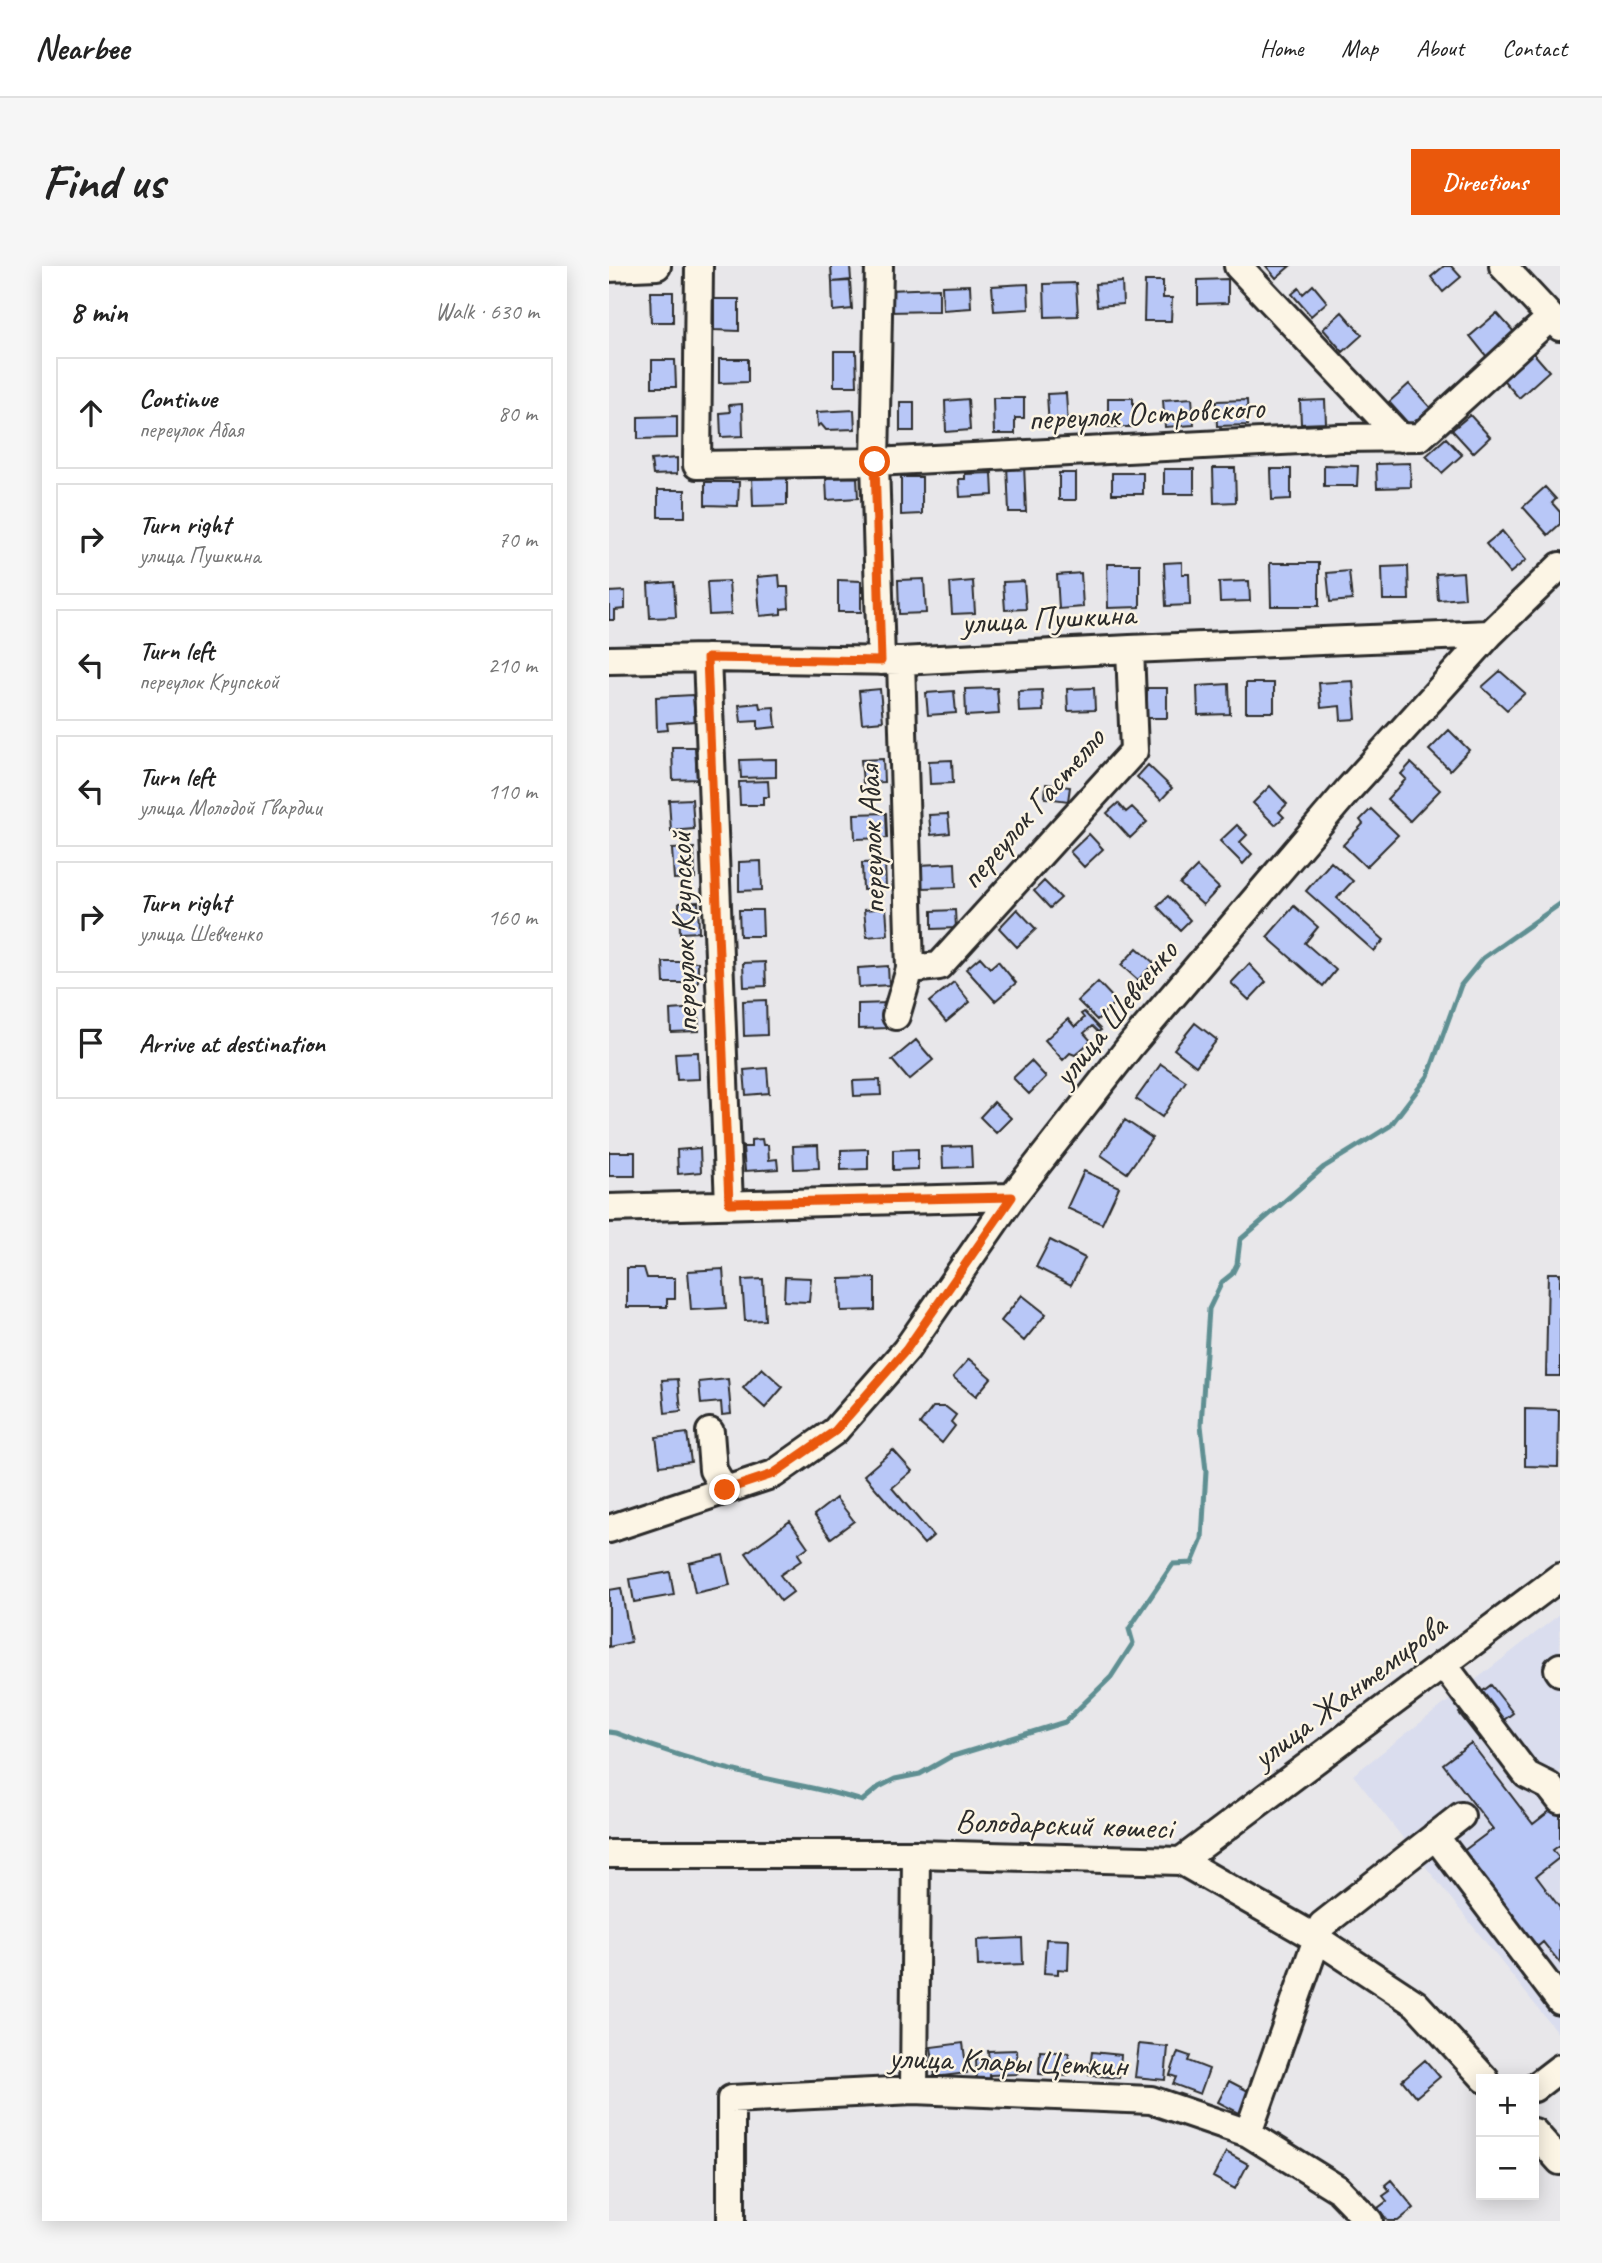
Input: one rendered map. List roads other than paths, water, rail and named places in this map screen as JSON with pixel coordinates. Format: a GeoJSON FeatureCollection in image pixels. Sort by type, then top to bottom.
{"type":"FeatureCollection","features":[{"type":"Feature","properties":{"kind":"street"},"geometry":{"type":"LineString","coordinates":[[609,268],[657,266]]}},
{"type":"Feature","properties":{"kind":"street","name":"переулок Островского"},"geometry":{"type":"LineString","coordinates":[[699,266],[697,466],[875,462],[1340,438],[1420,437],[1555,322]]}},
{"type":"Feature","properties":{"kind":"street","name":"переулок Абая"},"geometry":{"type":"LineString","coordinates":[[879,266],[875,462],[891,661],[910,969],[896,1016]]}},
{"type":"Feature","properties":{"kind":"street"},"geometry":{"type":"LineString","coordinates":[[1238,266],[1401,438]]}},
{"type":"Feature","properties":{"kind":"street"},"geometry":{"type":"LineString","coordinates":[[1503,266],[1555,322]]}},
{"type":"Feature","properties":{"kind":"street","name":"улица Шевченко"},"geometry":{"type":"LineString","coordinates":[[609,1529],[773,1474],[835,1431],[906,1350],[1012,1197],[1131,1045],[1349,789],[1490,634],[1560,566]]}},
{"type":"Feature","properties":{"kind":"street","name":"улица Пушкина"},"geometry":{"type":"LineString","coordinates":[[609,660],[707,658],[891,661],[1490,634]]}},
{"type":"Feature","properties":{"kind":"street","name":"переулок Гастелло"},"geometry":{"type":"LineString","coordinates":[[910,969],[939,966],[1134,751],[1130,649]]}},
{"type":"Feature","properties":{"kind":"street","name":"переулок Крупской"},"geometry":{"type":"LineString","coordinates":[[707,658],[729,1203]]}},
{"type":"Feature","properties":{"kind":"street"},"geometry":{"type":"LineString","coordinates":[[609,1208],[1012,1197]]}},
{"type":"Feature","properties":{"kind":"street"},"geometry":{"type":"LineString","coordinates":[[710,1432],[713,1471],[725,1490]]}},
{"type":"Feature","properties":{"kind":"street","name":"улица Жантемирова"},"geometry":{"type":"LineString","coordinates":[[1181,1861],[1560,1577]]}},
{"type":"Feature","properties":{"kind":"street"},"geometry":{"type":"LineString","coordinates":[[1443,1664],[1527,1775],[1549,1786],[1560,1800]]}},
{"type":"Feature","properties":{"kind":"street"},"geometry":{"type":"LineString","coordinates":[[1248,2133],[1315,1938],[1322,1925],[1461,1816]]}},
{"type":"Feature","properties":{"kind":"street"},"geometry":{"type":"LineString","coordinates":[[1435,1836],[1560,2001]]}},
{"type":"Feature","properties":{"kind":"street","name":"Володарский көшесі"},"geometry":{"type":"LineString","coordinates":[[609,1854],[916,1854],[1181,1861],[1315,1938],[1416,2004],[1480,2074]]}},
{"type":"Feature","properties":{"kind":"street"},"geometry":{"type":"LineString","coordinates":[[914,2090],[916,1854]]}},
{"type":"Feature","properties":{"kind":"street"},"geometry":{"type":"LineString","coordinates":[[1539,2084],[1560,2068]]}},
{"type":"Feature","properties":{"kind":"street","name":"улица Клары Цеткин"},"geometry":{"type":"LineString","coordinates":[[731,2221],[731,2099],[914,2090],[1151,2100],[1248,2133],[1338,2189],[1369,2221]]}},
{"type":"Feature","properties":{"kind":"street"},"geometry":{"type":"LineString","coordinates":[[1538,2137],[1560,2161]]}},
{"type":"Feature","properties":{"kind":"waterway"},"geometry":{"type":"LineString","coordinates":[[609,1732],[717,1766],[862,1801],[879,1787],[895,1779],[920,1774],[950,1757],[1065,1722],[1111,1677],[1133,1643],[1129,1629],[1173,1564],[1192,1563],[1202,1539],[1206,1471],[1201,1425],[1209,1309],[1222,1282],[1232,1274],[1237,1264],[1240,1240],[1324,1167],[1390,1126],[1428,1076],[1461,985],[1483,958],[1560,904]]}}]}
